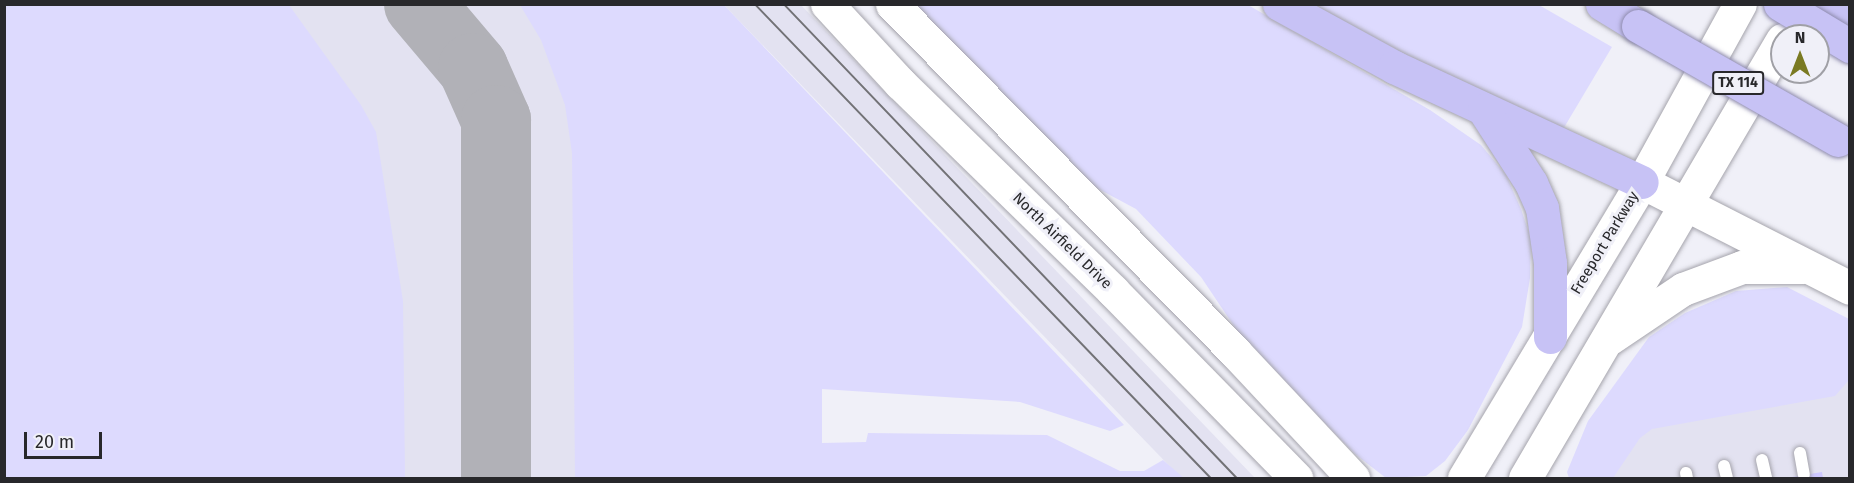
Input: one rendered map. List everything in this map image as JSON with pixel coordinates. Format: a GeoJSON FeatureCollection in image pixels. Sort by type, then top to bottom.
{"type":"FeatureCollection","features":[{"type":"Feature","properties":{"kind":"highway"},"geometry":{"type":"LineString","coordinates":[[1279,4],[1484,110],[1642,182]]}},
{"type":"Feature","properties":{"kind":"highway","name":"TX 114"},"geometry":{"type":"LineString","coordinates":[[1602,4],[1844,143]]}},
{"type":"Feature","properties":{"kind":"highway"},"geometry":{"type":"LineString","coordinates":[[1780,4],[1850,46]]}},
{"type":"Feature","properties":{"kind":"highway"},"geometry":{"type":"LineString","coordinates":[[1818,4],[1850,22]]}},
{"type":"Feature","properties":{"kind":"highway"},"geometry":{"type":"LineString","coordinates":[[1484,110],[1531,183],[1542,208],[1550,263],[1550,337]]}},
{"type":"Feature","properties":{"kind":"main road","name":"North Airfield Drive"},"geometry":{"type":"LineString","coordinates":[[827,4],[900,83],[1113,291],[1296,478]]}},
{"type":"Feature","properties":{"kind":"main road"},"geometry":{"type":"LineString","coordinates":[[892,4],[1235,352],[1353,478]]}},
{"type":"Feature","properties":{"kind":"main road","name":"Freeport Parkway"},"geometry":{"type":"LineString","coordinates":[[1464,478],[1642,182],[1740,4]]}},
{"type":"Feature","properties":{"kind":"main road"},"geometry":{"type":"LineString","coordinates":[[1792,24],[1803,4]]}},
{"type":"Feature","properties":{"kind":"main road"},"geometry":{"type":"LineString","coordinates":[[1525,478],[1770,60]]}},
{"type":"Feature","properties":{"kind":"main road"},"geometry":{"type":"LineString","coordinates":[[1642,182],[1850,288]]}},
{"type":"Feature","properties":{"kind":"main road"},"geometry":{"type":"LineString","coordinates":[[1603,342],[1683,289],[1742,267],[1808,267]]}},
{"type":"Feature","properties":{"kind":"main road"},"geometry":{"type":"LineString","coordinates":[[1445,478],[1481,451]]}},
{"type":"Feature","properties":{"kind":"lane"},"geometry":{"type":"LineString","coordinates":[[1800,453],[1804,475]]}},
{"type":"Feature","properties":{"kind":"lane"},"geometry":{"type":"LineString","coordinates":[[1762,459],[1766,478]]}},
{"type":"Feature","properties":{"kind":"shaded area"},"geometry":{"type":"Polygon","coordinates":[[[4,5],[666,5],[750,478],[5,478],[4,5]]]}},
{"type":"Feature","properties":{"kind":"shaded area"},"geometry":{"type":"Polygon","coordinates":[[[4,5],[289,5],[361,105],[376,132],[403,301],[405,478],[5,478],[4,5]]]}},
{"type":"Feature","properties":{"kind":"shaded area"},"geometry":{"type":"Polygon","coordinates":[[[520,5],[724,5],[1124,425],[1110,431],[1020,402],[822,389],[822,443],[866,442],[868,433],[1047,435],[1120,471],[1144,471],[1163,460],[1184,478],[575,478],[572,153],[565,105],[541,40],[520,5]]]}},
{"type":"Feature","properties":{"kind":"shaded area"},"geometry":{"type":"Polygon","coordinates":[[[724,5],[801,5],[1255,478],[1181,478],[724,5]]]}},
{"type":"Feature","properties":{"kind":"shaded area"},"geometry":{"type":"Polygon","coordinates":[[[912,5],[1248,5],[1430,110],[1481,145],[1506,175],[1521,209],[1531,239],[1530,278],[1522,327],[1468,430],[1445,461],[1426,476],[1386,478],[1355,454],[1242,338],[1201,277],[1136,209],[1093,186],[912,5]]]}},
{"type":"Feature","properties":{"kind":"shaded area"},"geometry":{"type":"Polygon","coordinates":[[[1313,5],[1539,5],[1612,47],[1562,131],[1388,48],[1313,5]]]}},
{"type":"Feature","properties":{"kind":"shaded area"},"geometry":{"type":"Polygon","coordinates":[[[1787,287],[1849,319],[1849,380],[1835,396],[1652,429],[1640,438],[1613,478],[1569,478],[1567,472],[1588,421],[1649,337],[1685,313],[1736,291],[1787,287]]]}},
{"type":"Feature","properties":{"kind":"shaded area"},"geometry":{"type":"Polygon","coordinates":[[[1849,324],[1849,478],[1573,478],[1642,355],[1849,324]]]}},
{"type":"Feature","properties":{"kind":"building"},"geometry":{"type":"Polygon","coordinates":[[[1822,472],[1823,478],[1792,478],[1792,477],[1822,472]]]}},
{"type":"Feature","properties":{"kind":"taxiway"},"geometry":{"type":"LineString","coordinates":[[419,4],[473,68],[496,120],[496,478]]}},
{"type":"Feature","properties":{"kind":"tram line"},"geometry":{"type":"LineString","coordinates":[[755,4],[1211,478]]}},
{"type":"Feature","properties":{"kind":"tram line"},"geometry":{"type":"LineString","coordinates":[[784,4],[1237,478]]}}]}
